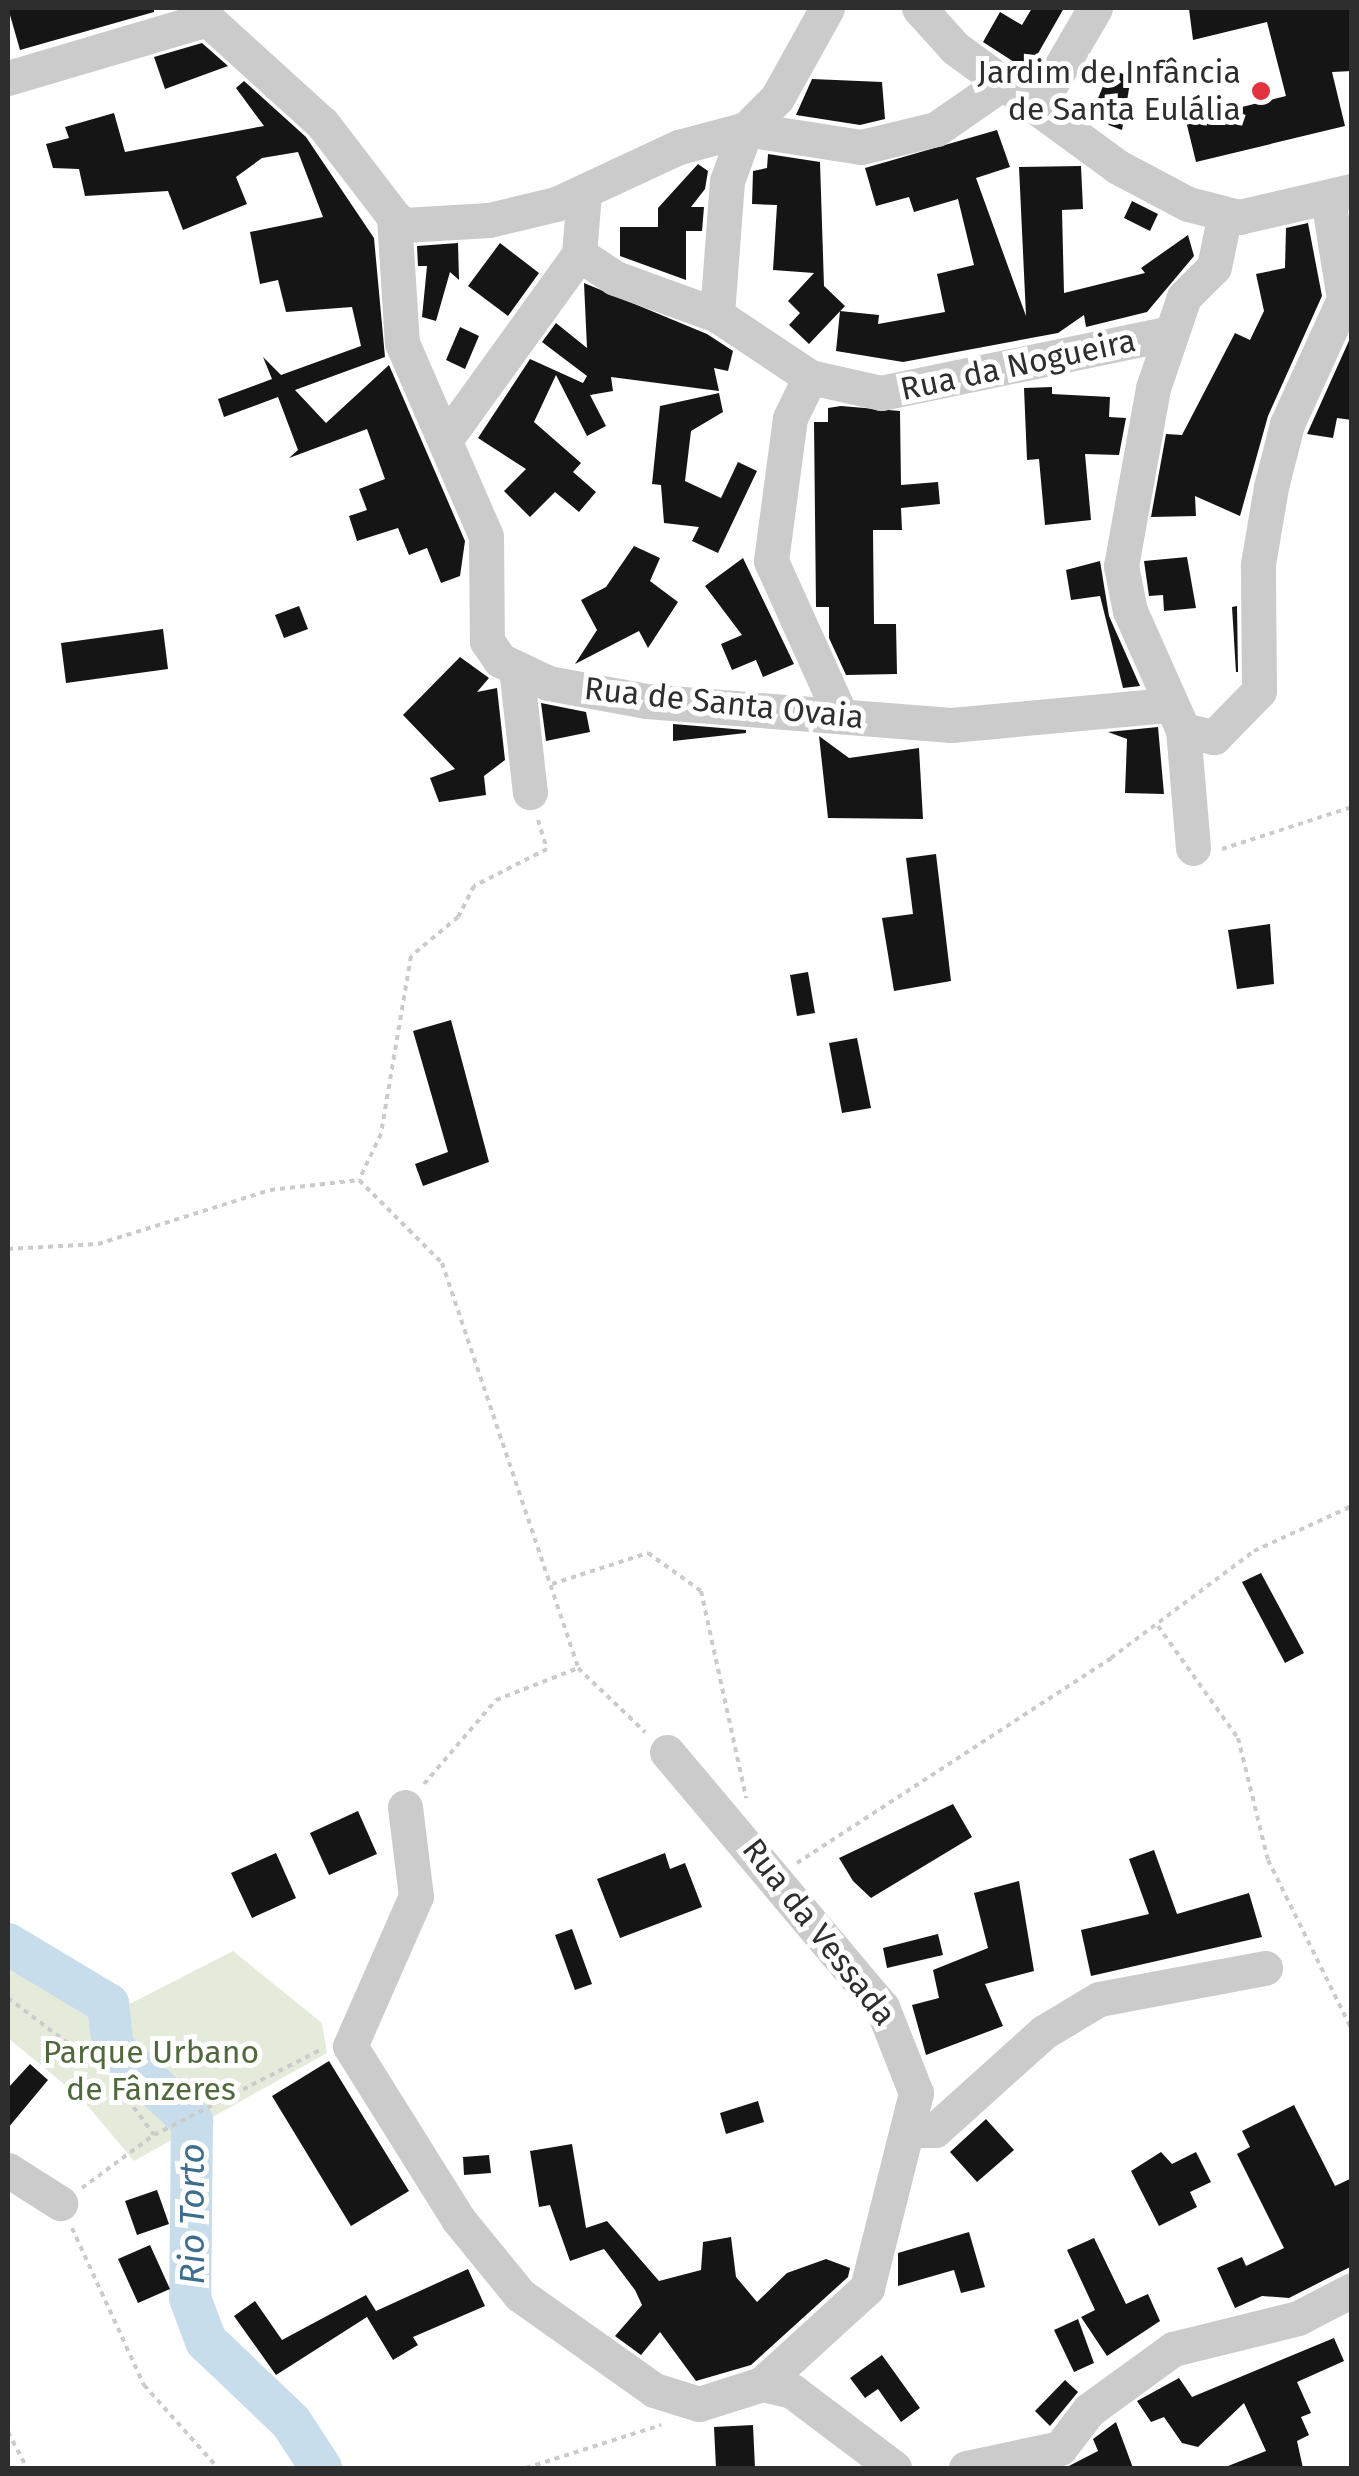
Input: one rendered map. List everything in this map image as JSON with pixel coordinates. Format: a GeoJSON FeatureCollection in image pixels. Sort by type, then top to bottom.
{"type":"FeatureCollection","features":[{"type":"Feature","properties":{"kind":"street"},"geometry":{"type":"LineString","coordinates":[[718,315],[727,181],[746,130],[777,98],[827,8]]}},
{"type":"Feature","properties":{"kind":"street"},"geometry":{"type":"LineString","coordinates":[[919,8],[1004,82],[1118,167],[1225,214],[1340,195],[1348,300]]}},
{"type":"Feature","properties":{"kind":"street"},"geometry":{"type":"LineString","coordinates":[[1038,106],[1095,8]]}},
{"type":"Feature","properties":{"kind":"street"},"geometry":{"type":"LineString","coordinates":[[8,78],[202,13],[322,123],[404,225],[490,220],[584,193],[679,147],[746,130],[861,148],[936,128],[1004,82]]}},
{"type":"Feature","properties":{"kind":"street"},"geometry":{"type":"LineString","coordinates":[[444,440],[579,254],[584,193]]}},
{"type":"Feature","properties":{"kind":"street"},"geometry":{"type":"LineString","coordinates":[[1193,848],[1175,718],[1122,566],[1170,334],[1184,297],[1214,267],[1225,214]]}},
{"type":"Feature","properties":{"kind":"street"},"geometry":{"type":"LineString","coordinates":[[394,217],[402,343],[486,536],[487,641],[516,668],[530,792]]}},
{"type":"Feature","properties":{"kind":"street","name":"Rua da Nogueira"},"geometry":{"type":"LineString","coordinates":[[579,254],[614,278],[718,315],[810,377],[881,393],[950,384],[1170,334]]}},
{"type":"Feature","properties":{"kind":"street","name":"Rua de Santa Ovaia"},"geometry":{"type":"LineString","coordinates":[[516,668],[646,701],[951,724],[1175,718],[1214,737],[1259,691],[1258,564],[1271,487],[1287,424],[1348,300]]}},
{"type":"Feature","properties":{"kind":"street"},"geometry":{"type":"LineString","coordinates":[[810,377],[790,418],[771,561],[841,716]]}},
{"type":"Feature","properties":{"kind":"street","name":"Rua da Vessada"},"geometry":{"type":"LineString","coordinates":[[667,1752],[766,1863],[902,2042],[916,2093],[914,2130],[867,2288],[762,2384],[716,2404],[684,2399]]}},
{"type":"Feature","properties":{"kind":"street"},"geometry":{"type":"LineString","coordinates":[[405,1807],[416,1896],[350,2046],[458,2219],[520,2295],[607,2362],[684,2399]]}},
{"type":"Feature","properties":{"kind":"street"},"geometry":{"type":"LineString","coordinates":[[914,2130],[935,2130],[1044,2032],[1099,1999],[1265,1968]]}},
{"type":"Feature","properties":{"kind":"street"},"geometry":{"type":"LineString","coordinates":[[8,2170],[69,2197]]}},
{"type":"Feature","properties":{"kind":"street"},"geometry":{"type":"LineString","coordinates":[[966,2468],[1061,2458],[1088,2410],[1173,2349],[1298,2318],[1352,2290]]}},
{"type":"Feature","properties":{"kind":"street"},"geometry":{"type":"LineString","coordinates":[[762,2384],[792,2390],[894,2468]]}},
{"type":"Feature","properties":{"kind":"path"},"geometry":{"type":"LineString","coordinates":[[359,1180],[381,1134],[411,956],[458,917],[474,886],[547,848],[530,792]]}},
{"type":"Feature","properties":{"kind":"path"},"geometry":{"type":"LineString","coordinates":[[1193,848],[1270,840],[1307,816],[1352,807]]}},
{"type":"Feature","properties":{"kind":"path"},"geometry":{"type":"LineString","coordinates":[[8,1250],[98,1244],[270,1190],[359,1180]]}},
{"type":"Feature","properties":{"kind":"path"},"geometry":{"type":"LineString","coordinates":[[359,1180],[442,1263],[578,1668],[667,1752]]}},
{"type":"Feature","properties":{"kind":"path"},"geometry":{"type":"LineString","coordinates":[[552,1584],[648,1553],[701,1591],[766,1863],[1158,1626],[1254,1551],[1352,1506]]}},
{"type":"Feature","properties":{"kind":"path"},"geometry":{"type":"LineString","coordinates":[[1158,1626],[1238,1738],[1268,1860],[1352,2030]]}},
{"type":"Feature","properties":{"kind":"path"},"geometry":{"type":"LineString","coordinates":[[405,1807],[496,1700],[578,1668]]}},
{"type":"Feature","properties":{"kind":"path"},"geometry":{"type":"LineString","coordinates":[[8,1998],[110,2074],[154,2135]]}},
{"type":"Feature","properties":{"kind":"path"},"geometry":{"type":"LineString","coordinates":[[218,2468],[144,2385],[69,2197],[154,2135],[323,2049],[350,2046]]}},
{"type":"Feature","properties":{"kind":"path"},"geometry":{"type":"LineString","coordinates":[[526,2468],[653,2430],[684,2399]]}},
{"type":"Feature","properties":{"kind":"path"},"geometry":{"type":"LineString","coordinates":[[8,2432],[28,2468]]}},
{"type":"Feature","properties":{"kind":"green space","name":"Parque Urbano de Fânzeres"},"geometry":{"type":"Polygon","coordinates":[[[8,1930],[122,2008],[233,1951],[322,2023],[327,2053],[134,2161],[81,2098],[8,2038],[8,1930]]]}},
{"type":"Feature","properties":{"kind":"building"},"geometry":{"type":"Polygon","coordinates":[[[8,8],[154,8],[154,12],[20,50],[8,8]]]}},
{"type":"Feature","properties":{"kind":"building"},"geometry":{"type":"Polygon","coordinates":[[[1032,8],[1064,8],[1028,71],[983,42],[1000,12],[1022,25],[1032,8]]]}},
{"type":"Feature","properties":{"kind":"building"},"geometry":{"type":"Polygon","coordinates":[[[1352,8],[1352,71],[1332,72],[1345,126],[1196,162],[1186,121],[1286,96],[1267,22],[1193,40],[1189,9],[1352,8]]]}},
{"type":"Feature","properties":{"kind":"building"},"geometry":{"type":"Polygon","coordinates":[[[202,43],[228,66],[165,89],[154,57],[202,43]]]}},
{"type":"Feature","properties":{"kind":"building"},"geometry":{"type":"Polygon","coordinates":[[[1110,69],[1131,77],[1122,130],[1090,118],[1110,69]]]}},
{"type":"Feature","properties":{"kind":"building"},"geometry":{"type":"Polygon","coordinates":[[[812,79],[882,82],[885,119],[860,125],[796,115],[812,79]]]}},
{"type":"Feature","properties":{"kind":"building"},"geometry":{"type":"Polygon","coordinates":[[[244,81],[306,137],[374,238],[385,357],[295,390],[326,423],[389,365],[465,541],[460,576],[441,583],[427,548],[409,555],[398,528],[357,541],[349,516],[367,510],[359,489],[385,479],[367,429],[289,458],[298,450],[278,397],[224,417],[218,399],[272,379],[263,357],[281,375],[361,346],[352,307],[286,312],[278,280],[260,284],[250,232],[323,217],[298,152],[262,158],[236,177],[247,204],[183,230],[168,191],[85,196],[79,169],[53,168],[46,144],[69,138],[65,127],[114,113],[125,152],[264,126],[236,88],[244,81]]]}},
{"type":"Feature","properties":{"kind":"building"},"geometry":{"type":"Polygon","coordinates":[[[997,130],[1010,167],[976,178],[1026,316],[1019,167],[1081,166],[1083,209],[1062,210],[1064,293],[1145,273],[1141,268],[1188,235],[1194,256],[1147,312],[1086,327],[1084,315],[1058,333],[903,362],[836,351],[840,311],[879,315],[878,324],[945,312],[937,274],[974,265],[958,199],[914,212],[909,197],[876,206],[865,168],[997,130]]]}},
{"type":"Feature","properties":{"kind":"building"},"geometry":{"type":"Polygon","coordinates":[[[768,154],[820,162],[824,286],[845,306],[809,344],[789,325],[800,313],[788,301],[814,273],[773,270],[777,205],[752,204],[753,171],[767,168],[768,154]]]}},
{"type":"Feature","properties":{"kind":"building"},"geometry":{"type":"Polygon","coordinates":[[[698,164],[708,171],[705,189],[691,207],[704,207],[702,231],[686,231],[686,280],[620,256],[620,227],[658,227],[658,208],[698,164]]]}},
{"type":"Feature","properties":{"kind":"building"},"geometry":{"type":"Polygon","coordinates":[[[1132,201],[1158,214],[1150,231],[1124,218],[1132,201]]]}},
{"type":"Feature","properties":{"kind":"building"},"geometry":{"type":"Polygon","coordinates":[[[1308,223],[1322,296],[1268,416],[1240,516],[1195,496],[1196,516],[1151,517],[1166,434],[1182,435],[1235,333],[1250,340],[1264,311],[1256,274],[1285,268],[1286,228],[1308,223]]]}},
{"type":"Feature","properties":{"kind":"building"},"geometry":{"type":"Polygon","coordinates":[[[458,243],[459,280],[450,272],[436,321],[422,317],[427,266],[418,266],[417,246],[458,243]]]}},
{"type":"Feature","properties":{"kind":"building"},"geometry":{"type":"Polygon","coordinates":[[[500,243],[539,273],[508,316],[468,286],[500,243]]]}},
{"type":"Feature","properties":{"kind":"building"},"geometry":{"type":"Polygon","coordinates":[[[584,283],[707,334],[733,351],[728,371],[714,368],[719,391],[611,377],[613,391],[590,395],[606,426],[587,436],[556,375],[534,422],[581,463],[573,472],[596,492],[579,512],[555,492],[530,517],[504,491],[526,469],[478,438],[530,359],[583,383],[587,376],[542,342],[556,323],[587,348],[584,283]]]}},
{"type":"Feature","properties":{"kind":"building"},"geometry":{"type":"Polygon","coordinates":[[[460,327],[479,336],[465,369],[446,360],[460,327]]]}},
{"type":"Feature","properties":{"kind":"building"},"geometry":{"type":"Polygon","coordinates":[[[1352,334],[1352,420],[1337,418],[1333,438],[1307,434],[1352,334]]]}},
{"type":"Feature","properties":{"kind":"building"},"geometry":{"type":"Polygon","coordinates":[[[1052,387],[1052,394],[1110,397],[1109,417],[1126,418],[1119,455],[1085,454],[1091,520],[1045,525],[1039,459],[1027,460],[1024,388],[1052,387]]]}},
{"type":"Feature","properties":{"kind":"building"},"geometry":{"type":"Polygon","coordinates":[[[719,393],[723,412],[691,431],[685,481],[721,498],[738,462],[757,471],[718,553],[692,541],[699,527],[664,523],[661,485],[652,484],[660,406],[719,393]]]}},
{"type":"Feature","properties":{"kind":"building"},"geometry":{"type":"Polygon","coordinates":[[[828,408],[900,411],[901,485],[938,482],[940,504],[901,508],[902,530],[873,530],[874,624],[896,624],[897,674],[846,675],[829,638],[829,607],[816,607],[814,422],[828,422],[828,408]]]}},
{"type":"Feature","properties":{"kind":"building"},"geometry":{"type":"Polygon","coordinates":[[[634,546],[660,558],[650,581],[678,602],[648,648],[639,631],[575,664],[597,630],[581,600],[606,587],[634,546]]]}},
{"type":"Feature","properties":{"kind":"building"},"geometry":{"type":"Polygon","coordinates":[[[1187,557],[1196,608],[1164,611],[1163,595],[1149,596],[1144,561],[1187,557]]]}},
{"type":"Feature","properties":{"kind":"building"},"geometry":{"type":"Polygon","coordinates":[[[743,558],[794,664],[763,677],[756,660],[732,670],[721,644],[742,635],[705,586],[743,558]]]}},
{"type":"Feature","properties":{"kind":"building"},"geometry":{"type":"Polygon","coordinates":[[[1100,561],[1109,616],[1140,686],[1123,688],[1100,596],[1071,600],[1066,570],[1100,561]]]}},
{"type":"Feature","properties":{"kind":"building"},"geometry":{"type":"Polygon","coordinates":[[[299,606],[308,629],[284,638],[275,615],[299,606]]]}},
{"type":"Feature","properties":{"kind":"building"},"geometry":{"type":"Polygon","coordinates":[[[1237,606],[1238,672],[1236,672],[1232,607],[1237,606]]]}},
{"type":"Feature","properties":{"kind":"building"},"geometry":{"type":"Polygon","coordinates":[[[163,629],[168,669],[66,683],[61,643],[163,629]]]}},
{"type":"Feature","properties":{"kind":"building"},"geometry":{"type":"Polygon","coordinates":[[[460,657],[489,678],[477,692],[497,688],[505,760],[484,776],[486,795],[439,802],[430,778],[455,769],[403,715],[460,657]]]}},
{"type":"Feature","properties":{"kind":"building"},"geometry":{"type":"Polygon","coordinates":[[[541,703],[586,712],[590,732],[546,741],[541,703]]]}},
{"type":"Feature","properties":{"kind":"building"},"geometry":{"type":"Polygon","coordinates":[[[673,724],[746,730],[746,733],[673,741],[673,724]]]}},
{"type":"Feature","properties":{"kind":"building"},"geometry":{"type":"Polygon","coordinates":[[[1158,727],[1164,794],[1125,793],[1127,739],[1108,732],[1158,727]]]}},
{"type":"Feature","properties":{"kind":"building"},"geometry":{"type":"Polygon","coordinates":[[[819,736],[849,758],[919,748],[923,819],[828,818],[819,736]]]}},
{"type":"Feature","properties":{"kind":"building"},"geometry":{"type":"Polygon","coordinates":[[[936,854],[951,981],[894,991],[882,918],[913,914],[906,858],[936,854]]]}},
{"type":"Feature","properties":{"kind":"building"},"geometry":{"type":"Polygon","coordinates":[[[1270,924],[1274,984],[1237,989],[1228,930],[1270,924]]]}},
{"type":"Feature","properties":{"kind":"building"},"geometry":{"type":"Polygon","coordinates":[[[808,972],[815,1013],[797,1016],[790,975],[808,972]]]}},
{"type":"Feature","properties":{"kind":"building"},"geometry":{"type":"Polygon","coordinates":[[[451,1020],[489,1162],[423,1186],[415,1164],[448,1152],[413,1031],[451,1020]]]}},
{"type":"Feature","properties":{"kind":"building"},"geometry":{"type":"Polygon","coordinates":[[[857,1038],[871,1108],[842,1113],[829,1043],[857,1038]]]}},
{"type":"Feature","properties":{"kind":"building"},"geometry":{"type":"Polygon","coordinates":[[[1261,1573],[1304,1653],[1285,1663],[1242,1582],[1261,1573]]]}},
{"type":"Feature","properties":{"kind":"building"},"geometry":{"type":"Polygon","coordinates":[[[953,1804],[972,1837],[871,1898],[853,1881],[839,1858],[953,1804]]]}},
{"type":"Feature","properties":{"kind":"building"},"geometry":{"type":"Polygon","coordinates":[[[358,1811],[377,1854],[329,1875],[310,1833],[358,1811]]]}},
{"type":"Feature","properties":{"kind":"building"},"geometry":{"type":"Polygon","coordinates":[[[1154,1850],[1177,1914],[1249,1893],[1262,1937],[1091,1976],[1081,1930],[1149,1914],[1129,1859],[1154,1850]]]}},
{"type":"Feature","properties":{"kind":"building"},"geometry":{"type":"Polygon","coordinates":[[[276,1853],[296,1898],[252,1918],[231,1873],[276,1853]]]}},
{"type":"Feature","properties":{"kind":"building"},"geometry":{"type":"Polygon","coordinates":[[[665,1853],[670,1869],[685,1863],[702,1907],[620,1938],[597,1879],[665,1853]]]}},
{"type":"Feature","properties":{"kind":"building"},"geometry":{"type":"Polygon","coordinates":[[[1019,1881],[1034,1971],[985,1984],[1003,2026],[926,2055],[912,2005],[939,1998],[933,1970],[988,1948],[974,1893],[1019,1881]]]}},
{"type":"Feature","properties":{"kind":"building"},"geometry":{"type":"Polygon","coordinates":[[[572,1929],[592,1984],[575,1990],[555,1935],[572,1929]]]}},
{"type":"Feature","properties":{"kind":"building"},"geometry":{"type":"Polygon","coordinates":[[[938,1934],[943,1955],[887,1968],[883,1948],[938,1934]]]}},
{"type":"Feature","properties":{"kind":"building"},"geometry":{"type":"Polygon","coordinates":[[[329,2061],[409,2191],[351,2226],[272,2096],[329,2061]]]}},
{"type":"Feature","properties":{"kind":"building"},"geometry":{"type":"Polygon","coordinates":[[[30,2064],[48,2080],[8,2128],[8,2088],[30,2064]]]}},
{"type":"Feature","properties":{"kind":"building"},"geometry":{"type":"Polygon","coordinates":[[[758,2101],[764,2122],[726,2134],[720,2113],[758,2101]]]}},
{"type":"Feature","properties":{"kind":"building"},"geometry":{"type":"Polygon","coordinates":[[[1294,2105],[1335,2186],[1352,2178],[1352,2266],[1289,2298],[1262,2296],[1235,2308],[1217,2268],[1242,2257],[1246,2266],[1284,2248],[1237,2154],[1250,2147],[1242,2131],[1294,2105]]]}},
{"type":"Feature","properties":{"kind":"building"},"geometry":{"type":"Polygon","coordinates":[[[986,2119],[1014,2150],[977,2182],[950,2152],[986,2119]]]}},
{"type":"Feature","properties":{"kind":"building"},"geometry":{"type":"Polygon","coordinates":[[[572,2144],[586,2228],[607,2221],[659,2281],[701,2270],[703,2242],[731,2237],[736,2277],[757,2302],[787,2273],[826,2259],[850,2268],[848,2277],[751,2365],[696,2381],[660,2332],[641,2355],[615,2336],[642,2305],[635,2290],[604,2249],[570,2261],[550,2205],[539,2207],[530,2151],[572,2144]]]}},
{"type":"Feature","properties":{"kind":"building"},"geometry":{"type":"Polygon","coordinates":[[[1161,2152],[1172,2164],[1196,2152],[1211,2182],[1190,2192],[1197,2207],[1159,2226],[1131,2171],[1161,2152]]]}},
{"type":"Feature","properties":{"kind":"building"},"geometry":{"type":"Polygon","coordinates":[[[489,2155],[491,2173],[464,2175],[463,2157],[489,2155]]]}},
{"type":"Feature","properties":{"kind":"building"},"geometry":{"type":"Polygon","coordinates":[[[157,2190],[169,2224],[137,2235],[125,2201],[157,2190]]]}},
{"type":"Feature","properties":{"kind":"building"},"geometry":{"type":"Polygon","coordinates":[[[969,2232],[985,2287],[961,2293],[954,2270],[898,2286],[898,2253],[969,2232]]]}},
{"type":"Feature","properties":{"kind":"building"},"geometry":{"type":"Polygon","coordinates":[[[1094,2238],[1126,2304],[1148,2294],[1160,2321],[1107,2356],[1081,2317],[1095,2310],[1067,2250],[1094,2238]]]}},
{"type":"Feature","properties":{"kind":"building"},"geometry":{"type":"Polygon","coordinates":[[[150,2245],[170,2289],[138,2303],[118,2259],[150,2245]]]}},
{"type":"Feature","properties":{"kind":"building"},"geometry":{"type":"Polygon","coordinates":[[[468,2269],[485,2306],[413,2337],[418,2345],[393,2360],[367,2317],[276,2375],[234,2316],[255,2301],[282,2340],[366,2295],[376,2311],[468,2269]]]}},
{"type":"Feature","properties":{"kind":"building"},"geometry":{"type":"Polygon","coordinates":[[[1078,2319],[1094,2363],[1074,2372],[1054,2330],[1078,2319]]]}},
{"type":"Feature","properties":{"kind":"building"},"geometry":{"type":"Polygon","coordinates":[[[1334,2338],[1344,2361],[1297,2382],[1311,2413],[1301,2417],[1309,2435],[1297,2441],[1303,2468],[1223,2468],[1266,2451],[1244,2403],[1198,2447],[1182,2443],[1164,2417],[1151,2422],[1137,2401],[1179,2378],[1192,2397],[1334,2338]]]}},
{"type":"Feature","properties":{"kind":"building"},"geometry":{"type":"Polygon","coordinates":[[[882,2355],[920,2408],[901,2422],[878,2389],[865,2398],[850,2378],[882,2355]]]}},
{"type":"Feature","properties":{"kind":"building"},"geometry":{"type":"Polygon","coordinates":[[[1065,2380],[1078,2392],[1050,2426],[1035,2411],[1065,2380]]]}},
{"type":"Feature","properties":{"kind":"building"},"geometry":{"type":"Polygon","coordinates":[[[1116,2422],[1133,2468],[1065,2468],[1098,2451],[1093,2439],[1116,2422]]]}},
{"type":"Feature","properties":{"kind":"building"},"geometry":{"type":"Polygon","coordinates":[[[753,2425],[755,2468],[716,2468],[714,2427],[753,2425]]]}},
{"type":"Feature","properties":{"kind":"waterway","name":"Rio Torto"},"geometry":{"type":"LineString","coordinates":[[8,1944],[108,2004],[113,2048],[192,2121],[190,2298],[206,2341],[291,2422],[321,2468]]}},
{"type":"Feature","properties":{"kind":"place","name":"Jardim de Infância de Santa Eulália"},"geometry":{"type":"Point","coordinates":[1261,91]}}]}
